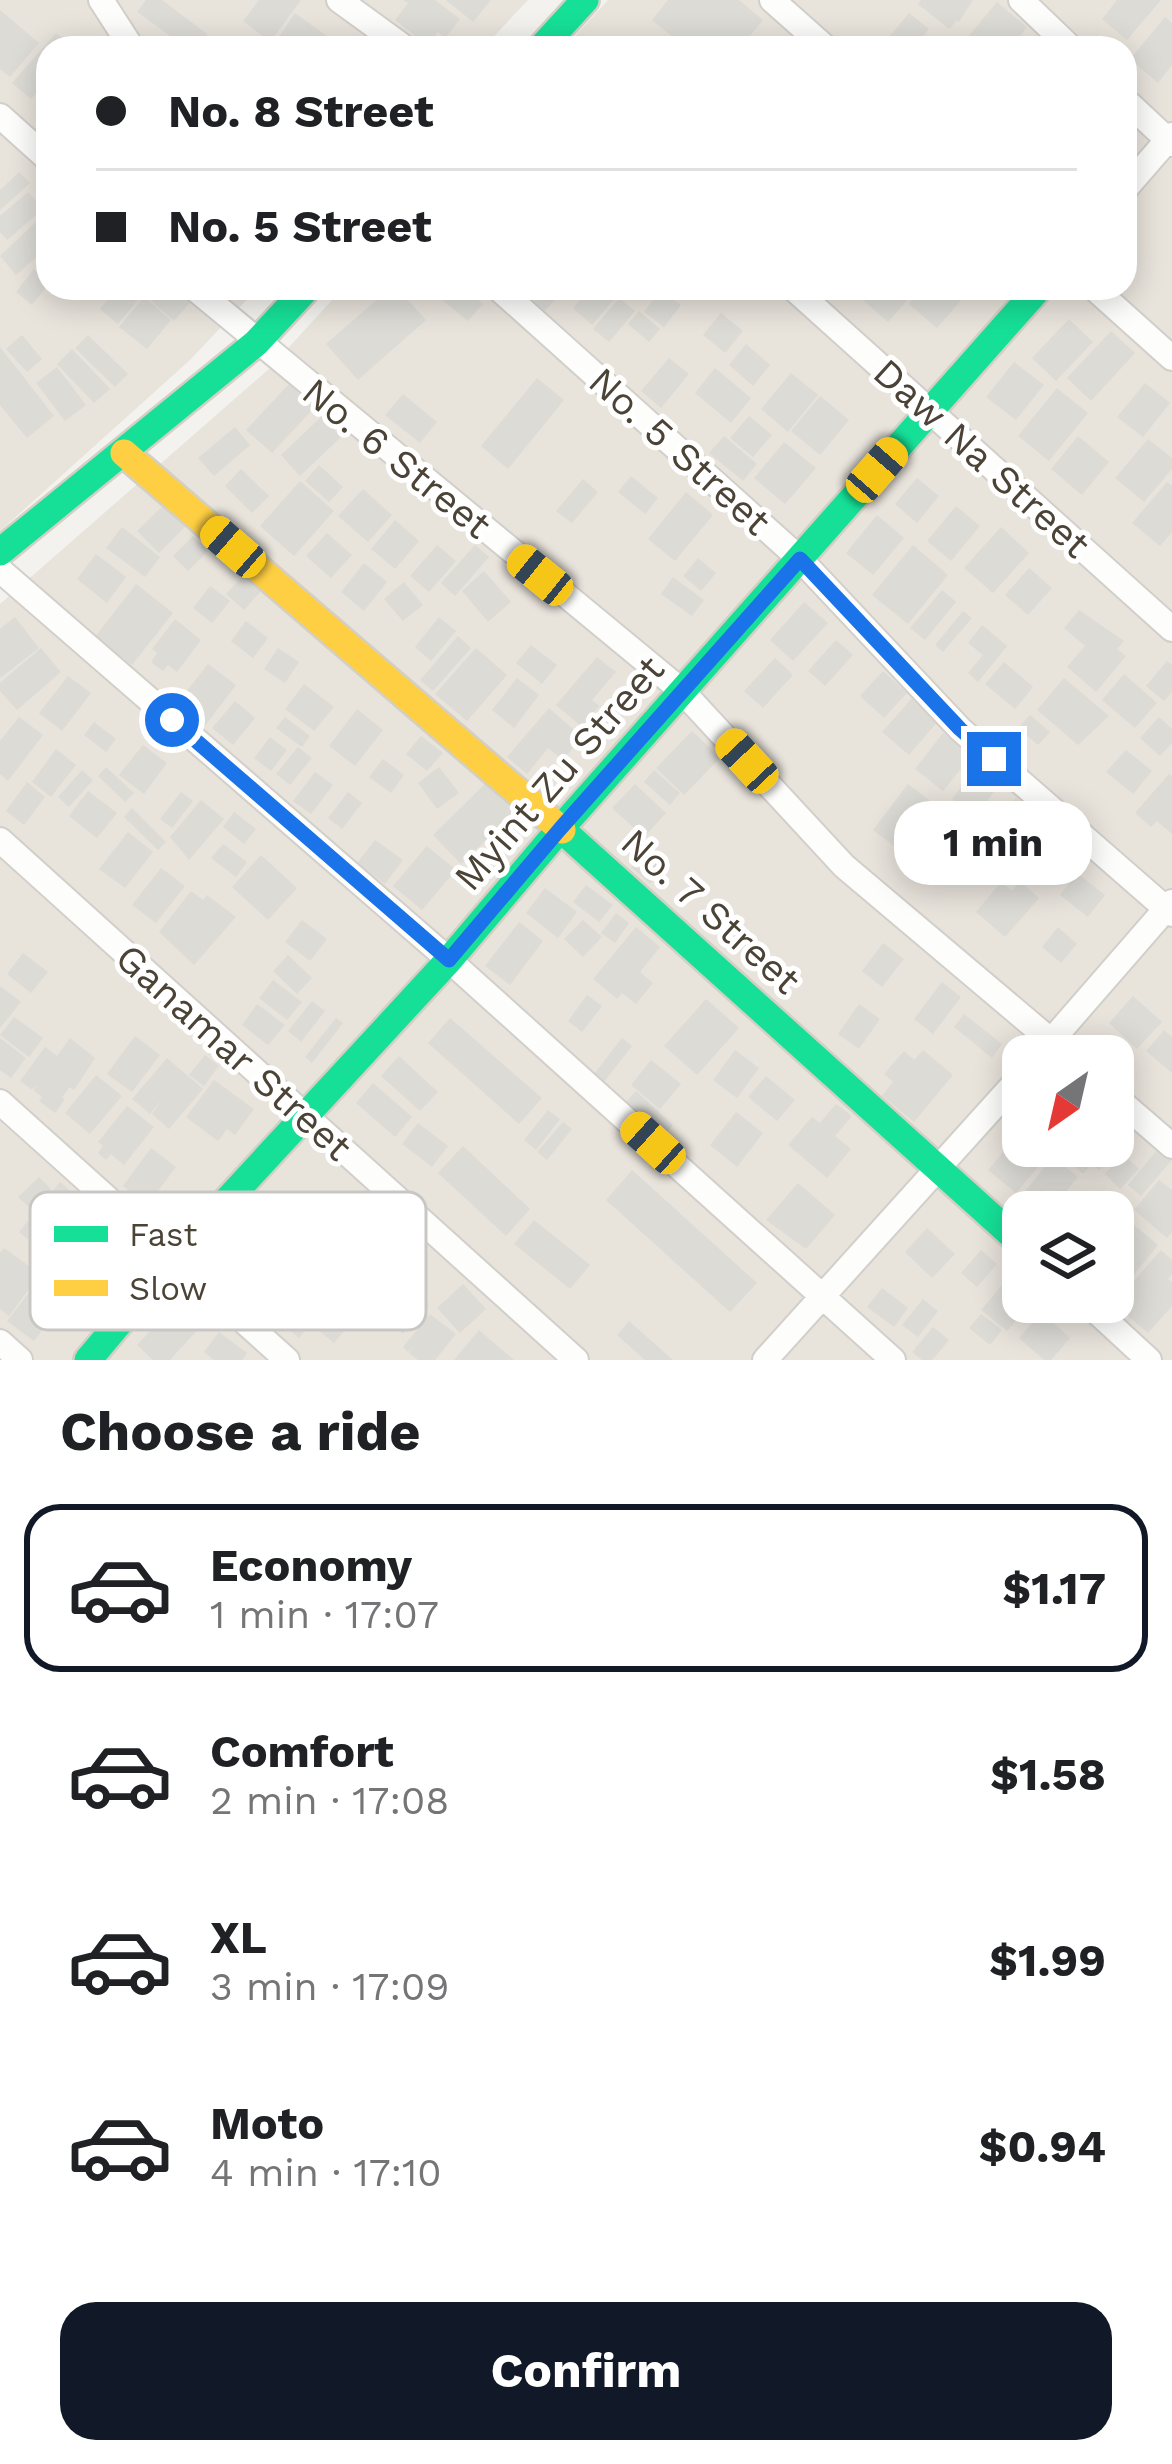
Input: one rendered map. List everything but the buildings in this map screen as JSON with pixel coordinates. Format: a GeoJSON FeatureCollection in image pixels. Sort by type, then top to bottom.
{"type":"FeatureCollection","features":[{"type":"Feature","properties":{"kind":"street"},"geometry":{"type":"LineString","coordinates":[[100,0],[125,36]]}},
{"type":"Feature","properties":{"kind":"street"},"geometry":{"type":"LineString","coordinates":[[339,0],[388,36]]}},
{"type":"Feature","properties":{"kind":"street"},"geometry":{"type":"LineString","coordinates":[[552,36],[585,0]]}},
{"type":"Feature","properties":{"kind":"street"},"geometry":{"type":"LineString","coordinates":[[772,0],[812,36]]}},
{"type":"Feature","properties":{"kind":"street"},"geometry":{"type":"LineString","coordinates":[[1021,0],[1058,36]]}},
{"type":"Feature","properties":{"kind":"street"},"geometry":{"type":"LineString","coordinates":[[1137,111],[1170,140],[1137,176]]}},
{"type":"Feature","properties":{"kind":"street"},"geometry":{"type":"LineString","coordinates":[[0,116],[36,148]]}},
{"type":"Feature","properties":{"kind":"street","name":"No. 6 Street"},"geometry":{"type":"LineString","coordinates":[[208,300],[682,691],[844,866],[1035,1035]]}},
{"type":"Feature","properties":{"kind":"street"},"geometry":{"type":"LineString","coordinates":[[0,552],[256,343],[296,300]]}},
{"type":"Feature","properties":{"kind":"street","name":"No. 5 Street"},"geometry":{"type":"LineString","coordinates":[[511,300],[800,559],[960,729],[1170,909]]}},
{"type":"Feature","properties":{"kind":"street","name":"Daw Na Street"},"geometry":{"type":"LineString","coordinates":[[806,300],[1172,629]]}},
{"type":"Feature","properties":{"kind":"street","name":"Myint Zu Street"},"geometry":{"type":"LineString","coordinates":[[235,1192],[449,960],[1028,300]]}},
{"type":"Feature","properties":{"kind":"street"},"geometry":{"type":"LineString","coordinates":[[1107,300],[1172,358]]}},
{"type":"Feature","properties":{"kind":"street","name":"No. 7 Street"},"geometry":{"type":"LineString","coordinates":[[124,453],[560,829],[1002,1226]]}},
{"type":"Feature","properties":{"kind":"street"},"geometry":{"type":"LineString","coordinates":[[0,570],[449,960],[893,1360]]}},
{"type":"Feature","properties":{"kind":"street","name":"Ganamar Street"},"geometry":{"type":"LineString","coordinates":[[0,840],[389,1192]]}},
{"type":"Feature","properties":{"kind":"street"},"geometry":{"type":"LineString","coordinates":[[1066,1035],[1170,909]]}},
{"type":"Feature","properties":{"kind":"street"},"geometry":{"type":"LineString","coordinates":[[765,1360],[1002,1098]]}},
{"type":"Feature","properties":{"kind":"street"},"geometry":{"type":"LineString","coordinates":[[0,1102],[99,1192]]}},
{"type":"Feature","properties":{"kind":"street"},"geometry":{"type":"LineString","coordinates":[[1134,1113],[1172,1146]]}},
{"type":"Feature","properties":{"kind":"street","name":"Ganamar Street"},"geometry":{"type":"LineString","coordinates":[[426,1225],[576,1360]]}},
{"type":"Feature","properties":{"kind":"street"},"geometry":{"type":"LineString","coordinates":[[1109,1323],[1150,1360]]}},
{"type":"Feature","properties":{"kind":"street","name":"Myint Zu Street"},"geometry":{"type":"LineString","coordinates":[[88,1360],[113,1330]]}},
{"type":"Feature","properties":{"kind":"street"},"geometry":{"type":"LineString","coordinates":[[253,1330],[287,1360]]}},
{"type":"Feature","properties":{"kind":"street"},"geometry":{"type":"LineString","coordinates":[[0,1342],[20,1360]]}},
{"type":"Feature","properties":{"kind":"shaded area"},"geometry":{"type":"Polygon","coordinates":[[[0,0],[528,0],[494,36],[36,36],[36,300],[247,300],[190,360],[0,531],[0,0]]]}},
{"type":"Feature","properties":{"kind":"shaded area"},"geometry":{"type":"Polygon","coordinates":[[[608,0],[1172,0],[1172,1360],[0,1360],[0,604],[269,369],[332,300],[1137,300],[1137,36],[575,36],[608,0]]]}},
{"type":"Feature","properties":{"kind":"traffic: fast"},"geometry":{"type":"LineString","coordinates":[[552,36],[585,0]]}},
{"type":"Feature","properties":{"kind":"traffic: fast"},"geometry":{"type":"LineString","coordinates":[[0,552],[256,343],[296,300]]}},
{"type":"Feature","properties":{"kind":"traffic: fast"},"geometry":{"type":"LineString","coordinates":[[235,1192],[449,960],[1028,300]]}},
{"type":"Feature","properties":{"kind":"traffic: fast"},"geometry":{"type":"LineString","coordinates":[[562,830],[1002,1226]]}},
{"type":"Feature","properties":{"kind":"traffic: fast"},"geometry":{"type":"LineString","coordinates":[[88,1360],[113,1330]]}},
{"type":"Feature","properties":{"kind":"traffic: slow"},"geometry":{"type":"LineString","coordinates":[[124,453],[562,830]]}},
{"type":"Feature","properties":{"kind":"route"},"geometry":{"type":"LineString","coordinates":[[172,720],[449,960],[800,559],[994,759]]}}]}
